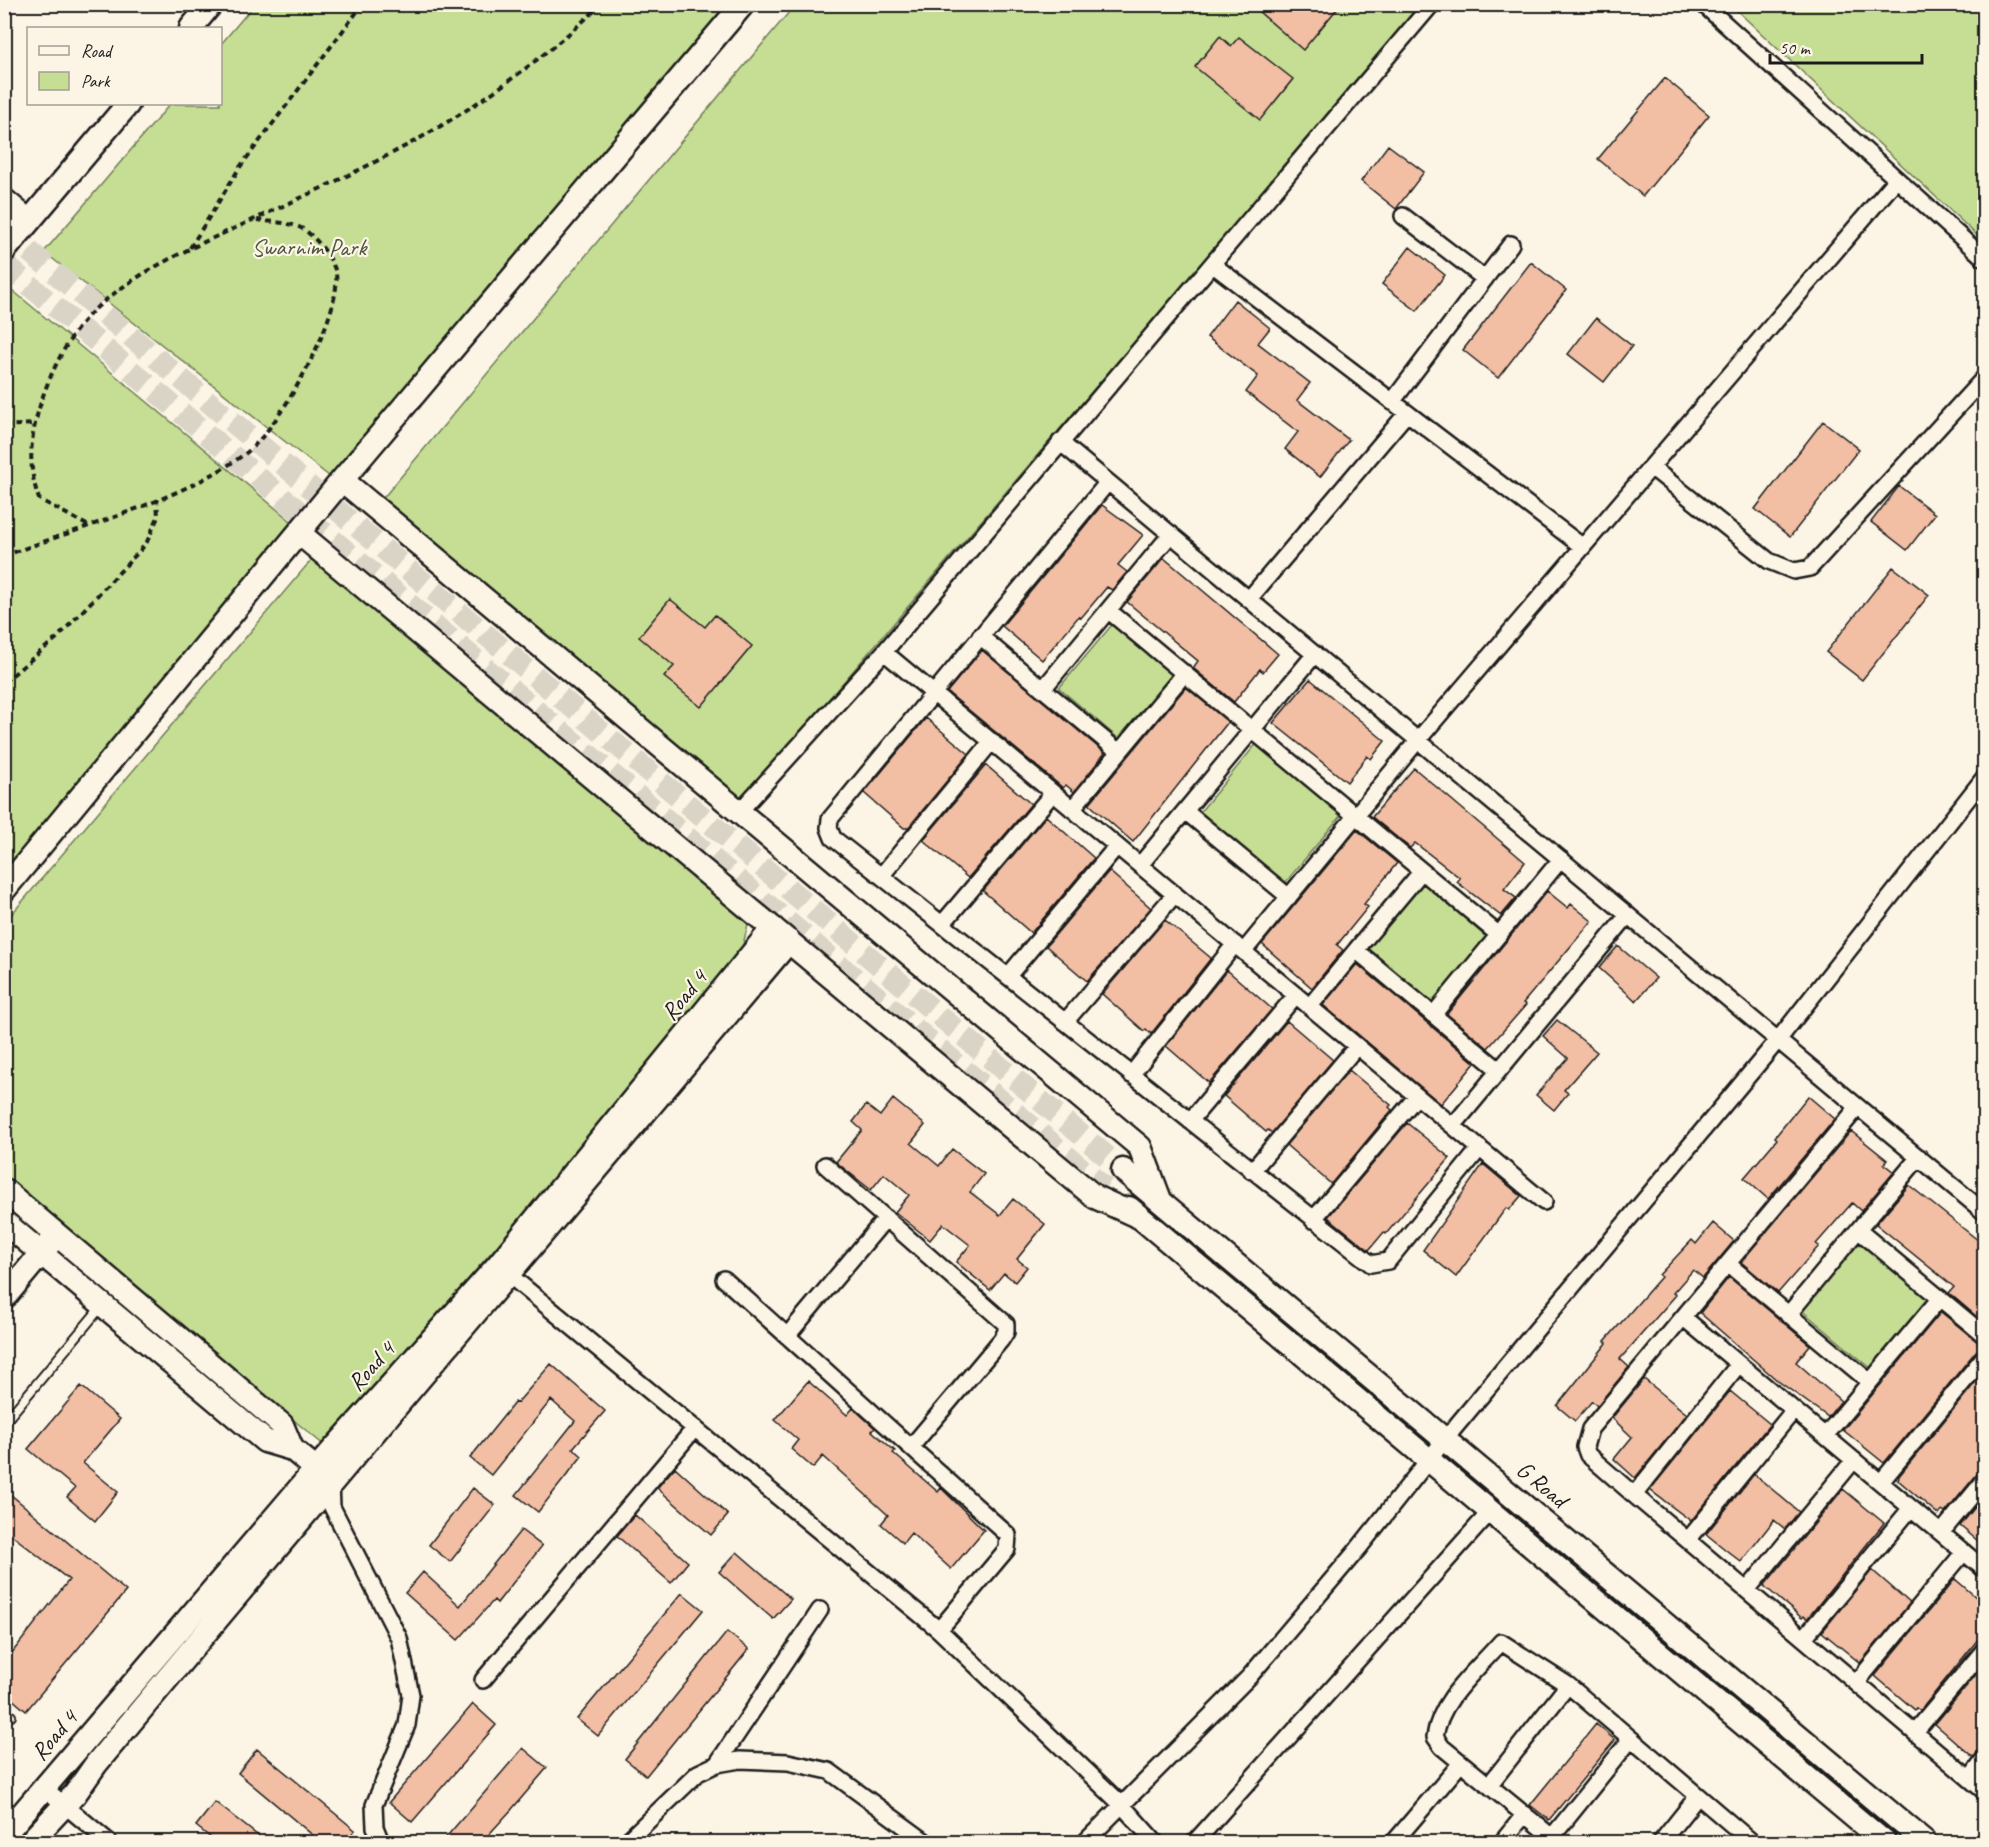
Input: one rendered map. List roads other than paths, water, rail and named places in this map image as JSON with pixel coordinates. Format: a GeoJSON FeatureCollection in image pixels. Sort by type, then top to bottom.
{"type":"FeatureCollection","features":[{"type":"Feature","properties":{"kind":"street"},"geometry":{"type":"LineString","coordinates":[[192,27],[211,4]]}},
{"type":"Feature","properties":{"kind":"street"},"geometry":{"type":"LineString","coordinates":[[4,890],[342,480],[743,4]]}},
{"type":"Feature","properties":{"kind":"street"},"geometry":{"type":"LineString","coordinates":[[740,812],[884,652],[1432,4]]}},
{"type":"Feature","properties":{"kind":"street"},"geometry":{"type":"LineString","coordinates":[[1703,4],[1984,258]]}},
{"type":"Feature","properties":{"kind":"street"},"geometry":{"type":"LineString","coordinates":[[4,251],[127,105]]}},
{"type":"Feature","properties":{"kind":"street"},"geometry":{"type":"LineString","coordinates":[[1131,1075],[1239,948],[1289,897],[1418,740],[1897,179]]}},
{"type":"Feature","properties":{"kind":"street"},"geometry":{"type":"LineString","coordinates":[[4,200],[29,221]]}},
{"type":"Feature","properties":{"kind":"street"},"geometry":{"type":"LineString","coordinates":[[1403,216],[1485,279]]}},
{"type":"Feature","properties":{"kind":"street"},"geometry":{"type":"LineString","coordinates":[[1392,402],[1511,243]]}},
{"type":"Feature","properties":{"kind":"street"},"geometry":{"type":"LineString","coordinates":[[1212,264],[1583,547]]}},
{"type":"Feature","properties":{"kind":"street"},"geometry":{"type":"LineString","coordinates":[[1651,467],[1769,561],[1794,571],[1810,568],[1984,378]]}},
{"type":"Feature","properties":{"kind":"street"},"geometry":{"type":"LineString","coordinates":[[1249,599],[1407,413]]}},
{"type":"Feature","properties":{"kind":"street"},"geometry":{"type":"LineString","coordinates":[[1060,442],[1984,1212]]}},
{"type":"Feature","properties":{"kind":"street"},"geometry":{"type":"LineString","coordinates":[[342,480],[1140,1147],[1160,1200]]}},
{"type":"Feature","properties":{"kind":"street"},"geometry":{"type":"LineString","coordinates":[[1108,482],[830,819],[828,828],[833,838],[1371,1264],[1388,1261],[1480,1148]]}},
{"type":"Feature","properties":{"kind":"street"},"geometry":{"type":"LineString","coordinates":[[299,533],[1095,1197],[1139,1217]]}},
{"type":"Feature","properties":{"kind":"street"},"geometry":{"type":"LineString","coordinates":[[1043,689],[1171,534]]}},
{"type":"Feature","properties":{"kind":"street"},"geometry":{"type":"LineString","coordinates":[[1109,611],[1499,935]]}},
{"type":"Feature","properties":{"kind":"street"},"geometry":{"type":"LineString","coordinates":[[980,636],[1119,752]]}},
{"type":"Feature","properties":{"kind":"street"},"geometry":{"type":"LineString","coordinates":[[884,652],[1544,1202]]}},
{"type":"Feature","properties":{"kind":"street"},"geometry":{"type":"LineString","coordinates":[[1140,865],[1315,654]]}},
{"type":"Feature","properties":{"kind":"street"},"geometry":{"type":"LineString","coordinates":[[1072,809],[1185,673]]}},
{"type":"Feature","properties":{"kind":"street"},"geometry":{"type":"LineString","coordinates":[[882,875],[992,741]]}},
{"type":"Feature","properties":{"kind":"street"},"geometry":{"type":"LineString","coordinates":[[1085,1842],[1249,1677],[1358,1550],[1446,1438],[1778,1040],[1984,778]]}},
{"type":"Feature","properties":{"kind":"street"},"geometry":{"type":"LineString","coordinates":[[942,923],[1053,793]]}},
{"type":"Feature","properties":{"kind":"street"},"geometry":{"type":"LineString","coordinates":[[1185,811],[1289,897]]}},
{"type":"Feature","properties":{"kind":"street"},"geometry":{"type":"LineString","coordinates":[[1008,976],[1117,846]]}},
{"type":"Feature","properties":{"kind":"street"},"geometry":{"type":"LineString","coordinates":[[1433,1015],[1561,859]]}},
{"type":"Feature","properties":{"kind":"street"},"geometry":{"type":"LineString","coordinates":[[1310,1006],[1422,871]]}},
{"type":"Feature","properties":{"kind":"street"},"geometry":{"type":"LineString","coordinates":[[1065,1022],[1175,894]]}},
{"type":"Feature","properties":{"kind":"street"},"geometry":{"type":"LineString","coordinates":[[1453,1126],[1628,915]]}},
{"type":"Feature","properties":{"kind":"street","name":"Road 4"},"geometry":{"type":"LineString","coordinates":[[4,1835],[12,1810],[44,1788],[504,1270],[781,935]]}},
{"type":"Feature","properties":{"kind":"street"},"geometry":{"type":"LineString","coordinates":[[1356,950],[1499,1070]]}},
{"type":"Feature","properties":{"kind":"street"},"geometry":{"type":"LineString","coordinates":[[1190,1121],[1296,995]]}},
{"type":"Feature","properties":{"kind":"street"},"geometry":{"type":"LineString","coordinates":[[1252,1171],[1357,1046]]}},
{"type":"Feature","properties":{"kind":"street"},"geometry":{"type":"LineString","coordinates":[[1313,1220],[1417,1096]]}},
{"type":"Feature","properties":{"kind":"street"},"geometry":{"type":"LineString","coordinates":[[1858,1107],[1590,1430],[1585,1447],[1588,1455],[1634,1495],[1984,1791]]}},
{"type":"Feature","properties":{"kind":"street"},"geometry":{"type":"LineString","coordinates":[[1788,1314],[1919,1157]]}},
{"type":"Feature","properties":{"kind":"street"},"geometry":{"type":"LineString","coordinates":[[825,1165],[1006,1324],[1006,1332],[1001,1340],[911,1447]]}},
{"type":"Feature","properties":{"kind":"street","name":"G Road"},"geometry":{"type":"LineString","coordinates":[[1123,1170],[1446,1438],[1925,1842]]}},
{"type":"Feature","properties":{"kind":"street"},"geometry":{"type":"LineString","coordinates":[[1105,1188],[1884,1842]]}},
{"type":"Feature","properties":{"kind":"street"},"geometry":{"type":"LineString","coordinates":[[4,1190],[282,1425],[292,1449]]}},
{"type":"Feature","properties":{"kind":"street"},"geometry":{"type":"LineString","coordinates":[[787,1336],[886,1218]]}},
{"type":"Feature","properties":{"kind":"street"},"geometry":{"type":"LineString","coordinates":[[4,1222],[265,1441],[292,1449],[323,1475],[332,1507],[399,1638],[411,1695],[407,1725],[374,1805],[375,1827],[381,1842]]}},
{"type":"Feature","properties":{"kind":"street"},"geometry":{"type":"LineString","coordinates":[[1858,1230],[1984,1335]]}},
{"type":"Feature","properties":{"kind":"street"},"geometry":{"type":"LineString","coordinates":[[4,1298],[57,1235]]}},
{"type":"Feature","properties":{"kind":"street"},"geometry":{"type":"LineString","coordinates":[[1728,1264],[1870,1382]]}},
{"type":"Feature","properties":{"kind":"street"},"geometry":{"type":"LineString","coordinates":[[504,1270],[939,1630],[1121,1804],[1155,1842]]}},
{"type":"Feature","properties":{"kind":"street"},"geometry":{"type":"LineString","coordinates":[[724,1280],[1003,1528],[1009,1542],[1008,1549],[939,1630]]}},
{"type":"Feature","properties":{"kind":"street"},"geometry":{"type":"LineString","coordinates":[[1826,1436],[1940,1298]]}},
{"type":"Feature","properties":{"kind":"street"},"geometry":{"type":"LineString","coordinates":[[1684,1318],[1984,1569]]}},
{"type":"Feature","properties":{"kind":"street"},"geometry":{"type":"LineString","coordinates":[[1881,1482],[1984,1357]]}},
{"type":"Feature","properties":{"kind":"street"},"geometry":{"type":"LineString","coordinates":[[1634,1495],[1739,1364]]}},
{"type":"Feature","properties":{"kind":"street"},"geometry":{"type":"LineString","coordinates":[[1688,1540],[1794,1410]]}},
{"type":"Feature","properties":{"kind":"street"},"geometry":{"type":"LineString","coordinates":[[483,1680],[695,1428]]}},
{"type":"Feature","properties":{"kind":"street"},"geometry":{"type":"LineString","coordinates":[[1747,1590],[1854,1460]]}},
{"type":"Feature","properties":{"kind":"street","name":"Road 4"},"geometry":{"type":"LineString","coordinates":[[30,1842],[63,1805],[323,1475]]}},
{"type":"Feature","properties":{"kind":"street"},"geometry":{"type":"LineString","coordinates":[[1941,1533],[1984,1481]]}},
{"type":"Feature","properties":{"kind":"street"},"geometry":{"type":"LineString","coordinates":[[1804,1638],[1911,1508]]}},
{"type":"Feature","properties":{"kind":"street"},"geometry":{"type":"LineString","coordinates":[[1195,1842],[1490,1512]]}},
{"type":"Feature","properties":{"kind":"street"},"geometry":{"type":"LineString","coordinates":[[1857,1682],[1964,1552]]}},
{"type":"Feature","properties":{"kind":"street"},"geometry":{"type":"LineString","coordinates":[[717,1764],[820,1610]]}},
{"type":"Feature","properties":{"kind":"street"},"geometry":{"type":"LineString","coordinates":[[1631,1739],[1555,1840],[1490,1784],[1442,1747],[1435,1737],[1436,1727],[1452,1699],[1501,1642],[1568,1685],[1752,1842]]}},
{"type":"Feature","properties":{"kind":"street"},"geometry":{"type":"LineString","coordinates":[[1915,1732],[1984,1650]]}},
{"type":"Feature","properties":{"kind":"street"},"geometry":{"type":"LineString","coordinates":[[1490,1784],[1568,1685]]}},
{"type":"Feature","properties":{"kind":"street"},"geometry":{"type":"LineString","coordinates":[[1970,1778],[1984,1759]]}},
{"type":"Feature","properties":{"kind":"street"},"geometry":{"type":"LineString","coordinates":[[626,1842],[698,1773],[717,1764],[740,1760],[788,1762],[829,1771],[926,1842]]}},
{"type":"Feature","properties":{"kind":"street"},"geometry":{"type":"LineString","coordinates":[[1394,1842],[1461,1762]]}},
{"type":"Feature","properties":{"kind":"street"},"geometry":{"type":"LineString","coordinates":[[44,1788],[109,1842]]}},
{"type":"Feature","properties":{"kind":"street"},"geometry":{"type":"LineString","coordinates":[[1661,1842],[1697,1797]]}},
{"type":"Feature","properties":{"kind":"street"},"geometry":{"type":"LineString","coordinates":[[1502,1842],[1525,1814]]}},
{"type":"Feature","properties":{"kind":"lane"},"geometry":{"type":"LineString","coordinates":[[4,1423],[102,1305]]}},
{"type":"Feature","properties":{"kind":"tunnel"},"geometry":{"type":"LineString","coordinates":[[4,230],[1123,1170]]}},
{"type":"Feature","properties":{"kind":"tunnel"},"geometry":{"type":"LineString","coordinates":[[4,264],[1105,1188]]}},
{"type":"Feature","properties":{"kind":"park label","name":"Swarnim Park"},"geometry":{"type":"Point","coordinates":[309,247]}}]}
